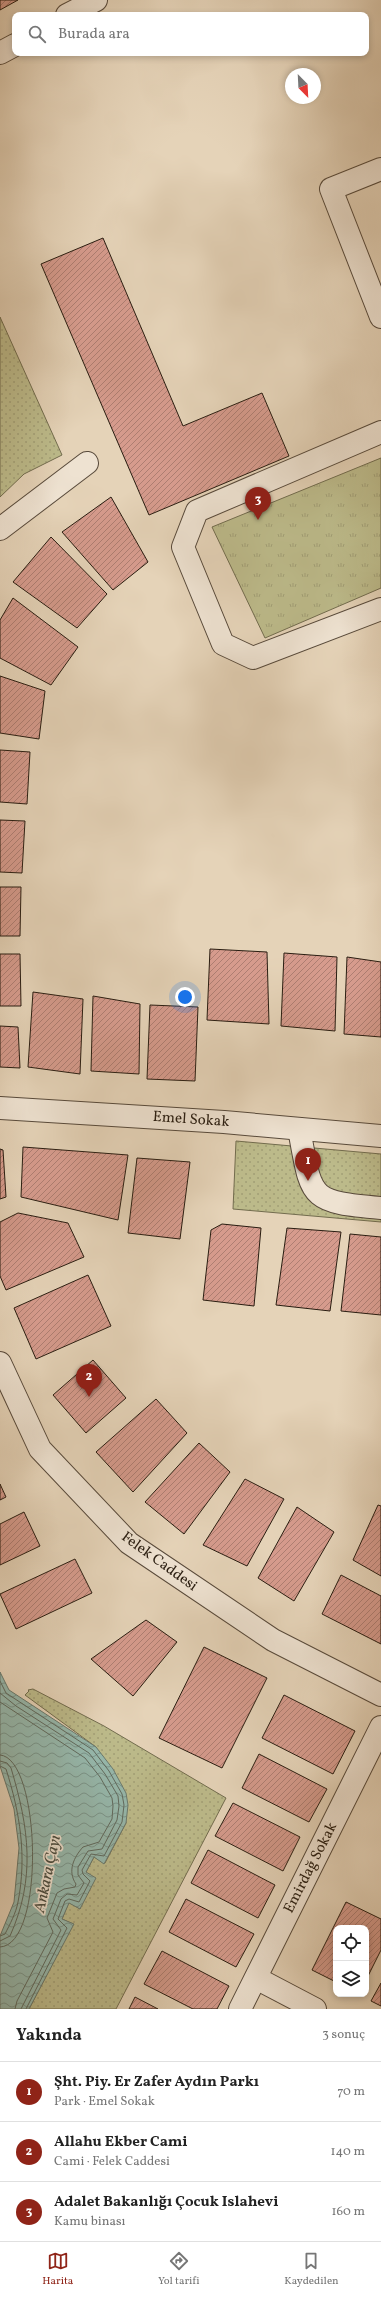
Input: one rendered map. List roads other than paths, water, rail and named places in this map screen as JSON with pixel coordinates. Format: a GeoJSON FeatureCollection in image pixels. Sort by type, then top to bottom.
{"type":"FeatureCollection","features":[{"type":"Feature","properties":{"kind":"street"},"geometry":{"type":"LineString","coordinates":[[73,12],[96,0]]}},
{"type":"Feature","properties":{"kind":"street"},"geometry":{"type":"LineString","coordinates":[[0,53],[12,47]]}},
{"type":"Feature","properties":{"kind":"street"},"geometry":{"type":"LineString","coordinates":[[381,169],[331,189],[381,317]]}},
{"type":"Feature","properties":{"kind":"street"},"geometry":{"type":"LineString","coordinates":[[381,432],[197,511],[183,547],[223,644],[253,658],[381,609]]}},
{"type":"Feature","properties":{"kind":"street"},"geometry":{"type":"LineString","coordinates":[[0,529],[87,463]]}},
{"type":"Feature","properties":{"kind":"street","name":"Emel Sokak"},"geometry":{"type":"LineString","coordinates":[[0,1108],[299,1128],[381,1136]]}},
{"type":"Feature","properties":{"kind":"street"},"geometry":{"type":"LineString","coordinates":[[299,1128],[311,1186],[324,1199],[342,1205],[381,1208]]}},
{"type":"Feature","properties":{"kind":"street","name":"Felek Caddesi"},"geometry":{"type":"LineString","coordinates":[[0,1363],[40,1449],[129,1543],[273,1640],[381,1695]]}},
{"type":"Feature","properties":{"kind":"street","name":"Emirdağ Sokak"},"geometry":{"type":"LineString","coordinates":[[240,2009],[381,1728]]}},
{"type":"Feature","properties":{"kind":"street"},"geometry":{"type":"LineString","coordinates":[[256,1978],[315,2009]]}},
{"type":"Feature","properties":{"kind":"water","name":"Ankara Çayı"},"geometry":{"type":"Polygon","coordinates":[[[0,1672],[9,1690],[96,1747],[113,1769],[126,1793],[128,1805],[126,1823],[104,1864],[94,1857],[86,1872],[96,1878],[80,1909],[69,1903],[62,1919],[74,1924],[29,2009],[0,2009],[0,1936],[14,1902],[19,1848],[14,1809],[0,1766],[0,1672]]]}},
{"type":"Feature","properties":{"kind":"place","name":"Adalet Bakanlığı Çocuk Islahevi"},"geometry":{"type":"Point","coordinates":[258,520]}},
{"type":"Feature","properties":{"kind":"place","name":"Şht. Piy. Er Zafer Aydın Parkı"},"geometry":{"type":"Point","coordinates":[308,1181]}},
{"type":"Feature","properties":{"kind":"place","name":"Allahu Ekber Cami"},"geometry":{"type":"Point","coordinates":[89,1397]}}]}
